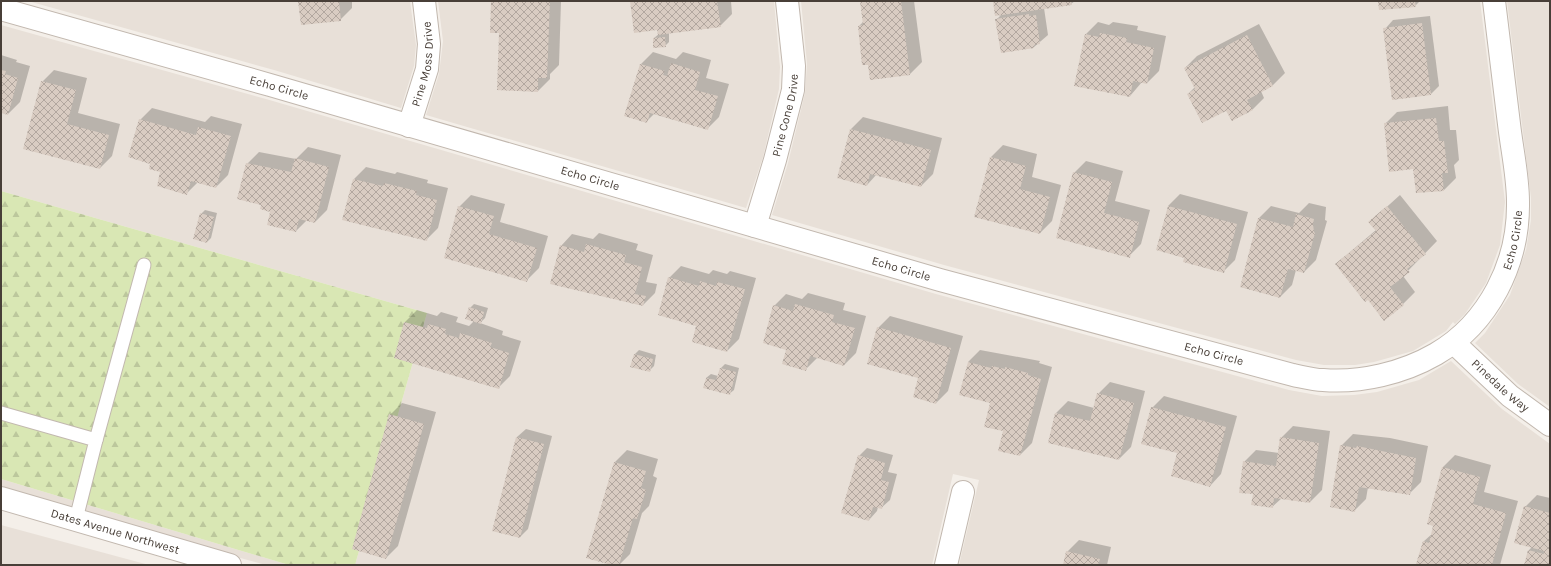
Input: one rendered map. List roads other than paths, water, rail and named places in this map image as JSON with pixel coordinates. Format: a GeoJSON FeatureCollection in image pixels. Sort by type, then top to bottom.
{"type":"FeatureCollection","features":[{"type":"Feature","properties":{"kind":"street","name":"Pine Moss Drive"},"geometry":{"type":"LineString","coordinates":[[409,126],[427,69],[429,44],[424,1]]}},
{"type":"Feature","properties":{"kind":"street","name":"Pine Cone Drive"},"geometry":{"type":"LineString","coordinates":[[755,226],[776,160],[792,90],[794,66],[788,1]]}},
{"type":"Feature","properties":{"kind":"street","name":"Echo Circle"},"geometry":{"type":"LineString","coordinates":[[1,9],[270,84],[409,126],[955,284],[1293,375],[1323,380],[1355,380],[1376,377],[1417,365],[1454,343],[1474,324],[1498,290],[1513,248],[1518,201],[1494,1]]}},
{"type":"Feature","properties":{"kind":"street","name":"Pinedale Way"},"geometry":{"type":"LineString","coordinates":[[1454,343],[1510,396],[1550,425]]}},
{"type":"Feature","properties":{"kind":"street"},"geometry":{"type":"LineString","coordinates":[[946,565],[963,492]]}},
{"type":"Feature","properties":{"kind":"street","name":"Dates Avenue Northwest"},"geometry":{"type":"LineString","coordinates":[[1,498],[230,565]]}},
{"type":"Feature","properties":{"kind":"lane"},"geometry":{"type":"LineString","coordinates":[[76,519],[144,265]]}},
{"type":"Feature","properties":{"kind":"lane"},"geometry":{"type":"LineString","coordinates":[[1,413],[96,440]]}}]}
